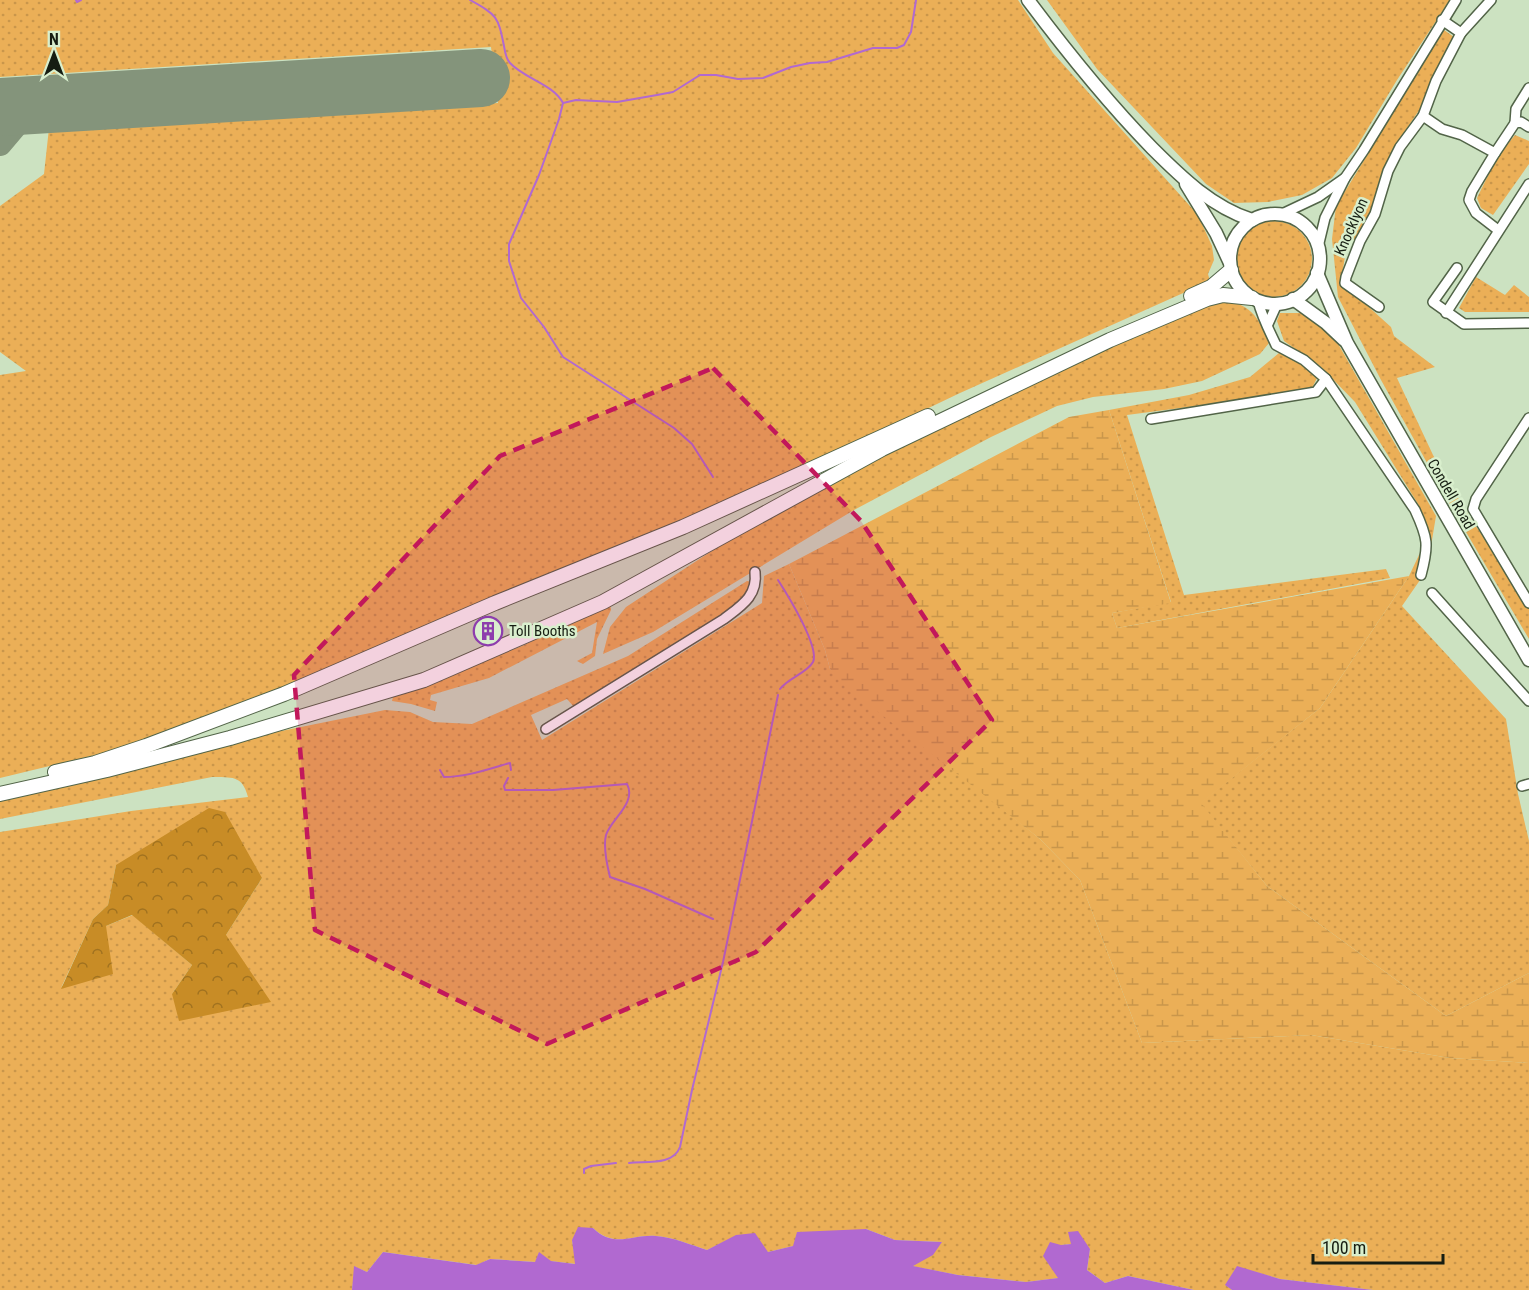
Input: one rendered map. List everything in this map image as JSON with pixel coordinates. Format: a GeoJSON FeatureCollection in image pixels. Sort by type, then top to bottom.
{"type":"FeatureCollection","features":[{"type":"Feature","properties":{"kind":"highway"},"geometry":{"type":"LineString","coordinates":[[0,785],[95,763],[284,694],[495,603],[683,527],[870,443],[1033,366],[1212,287],[1231,267]]}},
{"type":"Feature","properties":{"kind":"highway"},"geometry":{"type":"LineString","coordinates":[[0,794],[107,770],[230,738],[424,680],[603,602],[882,449],[1099,345],[1207,299],[1223,295],[1255,299]]}},
{"type":"Feature","properties":{"kind":"main road"},"geometry":{"type":"LineString","coordinates":[[1028,0],[1107,101],[1183,179],[1232,213],[1252,220]]}},
{"type":"Feature","properties":{"kind":"main road"},"geometry":{"type":"LineString","coordinates":[[1183,179],[1216,233],[1231,267],[1242,289],[1255,299],[1277,304],[1293,299],[1308,289],[1317,273],[1320,256],[1309,229],[1292,217],[1272,214],[1252,220],[1244,226],[1233,243],[1231,267]]}},
{"type":"Feature","properties":{"kind":"main road"},"geometry":{"type":"LineString","coordinates":[[1317,273],[1347,343]]}},
{"type":"Feature","properties":{"kind":"main road"},"geometry":{"type":"LineString","coordinates":[[1293,299],[1326,322],[1347,343]]}},
{"type":"Feature","properties":{"kind":"main road","name":"Condell Road"},"geometry":{"type":"LineString","coordinates":[[1347,343],[1529,660]]}},
{"type":"Feature","properties":{"kind":"street"},"geometry":{"type":"LineString","coordinates":[[1318,247],[1325,218],[1345,178],[1456,0]]}},
{"type":"Feature","properties":{"kind":"street","name":"Knocklyon"},"geometry":{"type":"LineString","coordinates":[[1379,307],[1345,283],[1346,277],[1360,241],[1375,214],[1388,171],[1400,147],[1423,116],[1436,81],[1461,33],[1491,0]]}},
{"type":"Feature","properties":{"kind":"street"},"geometry":{"type":"LineString","coordinates":[[1442,20],[1461,33]]}},
{"type":"Feature","properties":{"kind":"street"},"geometry":{"type":"LineString","coordinates":[[1498,230],[1476,213],[1469,200],[1472,191],[1515,123],[1515,108],[1529,88]]}},
{"type":"Feature","properties":{"kind":"street"},"geometry":{"type":"LineString","coordinates":[[1423,116],[1442,129],[1462,135],[1495,153]]}},
{"type":"Feature","properties":{"kind":"street"},"geometry":{"type":"LineString","coordinates":[[1515,123],[1521,122],[1529,127]]}},
{"type":"Feature","properties":{"kind":"street"},"geometry":{"type":"LineString","coordinates":[[1282,214],[1318,197],[1345,178]]}},
{"type":"Feature","properties":{"kind":"street"},"geometry":{"type":"LineString","coordinates":[[1446,312],[1529,184]]}},
{"type":"Feature","properties":{"kind":"street"},"geometry":{"type":"LineString","coordinates":[[1457,268],[1433,302],[1446,312],[1464,324],[1529,323]]}},
{"type":"Feature","properties":{"kind":"street"},"geometry":{"type":"LineString","coordinates":[[1255,299],[1276,345],[1304,360],[1326,379],[1415,510],[1426,533],[1427,553],[1421,575]]}},
{"type":"Feature","properties":{"kind":"street"},"geometry":{"type":"LineString","coordinates":[[1268,324],[1277,304]]}},
{"type":"Feature","properties":{"kind":"street"},"geometry":{"type":"LineString","coordinates":[[1151,419],[1316,392],[1326,379]]}},
{"type":"Feature","properties":{"kind":"street"},"geometry":{"type":"LineString","coordinates":[[1529,418],[1476,499],[1473,508],[1529,603]]}},
{"type":"Feature","properties":{"kind":"street"},"geometry":{"type":"LineString","coordinates":[[546,729],[724,619],[750,597],[756,584],[755,572]]}},
{"type":"Feature","properties":{"kind":"street"},"geometry":{"type":"LineString","coordinates":[[1432,593],[1529,701]]}},
{"type":"Feature","properties":{"kind":"highlighted area"},"geometry":{"type":"Polygon","coordinates":[[[713,368],[861,521],[992,720],[756,952],[547,1044],[315,930],[294,675],[500,456],[713,368]]]}},
{"type":"Feature","properties":{"kind":"green space"},"geometry":{"type":"Polygon","coordinates":[[[0,0],[1018,0],[1053,53],[1198,215],[1212,246],[1214,260],[1208,274],[1210,281],[960,393],[784,477],[556,572],[439,624],[149,742],[0,778],[0,375],[26,371],[0,352],[0,206],[44,174],[49,128],[498,103],[491,47],[0,77],[0,0]]]}},
{"type":"Feature","properties":{"kind":"green space"},"geometry":{"type":"Polygon","coordinates":[[[1047,0],[1450,0],[1397,80],[1356,148],[1332,178],[1302,195],[1268,202],[1234,203],[1206,184],[1097,69],[1047,0]]]}},
{"type":"Feature","properties":{"kind":"green space"},"geometry":{"type":"Polygon","coordinates":[[[1444,30],[1454,37],[1429,86],[1422,106],[1399,140],[1381,178],[1372,213],[1357,242],[1348,237],[1341,282],[1391,327],[1394,336],[1435,367],[1397,378],[1433,455],[1472,521],[1529,599],[1529,639],[1456,515],[1338,297],[1332,239],[1336,206],[1444,30]]]}},
{"type":"Feature","properties":{"kind":"green space"},"geometry":{"type":"Polygon","coordinates":[[[1515,135],[1529,141],[1529,164],[1493,215],[1481,208],[1477,198],[1497,157],[1515,135]]]}},
{"type":"Feature","properties":{"kind":"green space"},"geometry":{"type":"Polygon","coordinates":[[[1267,221],[1281,221],[1295,227],[1306,238],[1312,252],[1309,274],[1301,286],[1281,297],[1267,297],[1253,291],[1242,280],[1236,266],[1236,252],[1242,238],[1253,227],[1267,221]]]}},
{"type":"Feature","properties":{"kind":"green space"},"geometry":{"type":"Polygon","coordinates":[[[1476,277],[1505,295],[1514,285],[1529,297],[1529,312],[1465,312],[1459,308],[1476,277]]]}},
{"type":"Feature","properties":{"kind":"green space"},"geometry":{"type":"Polygon","coordinates":[[[1219,301],[1245,307],[1257,318],[1269,343],[1260,354],[1202,381],[1164,389],[1093,397],[1057,406],[991,437],[854,510],[653,632],[603,654],[610,627],[626,607],[750,526],[829,481],[999,396],[1219,301]]]}},
{"type":"Feature","properties":{"kind":"green space"},"geometry":{"type":"Polygon","coordinates":[[[1280,313],[1305,313],[1328,326],[1436,516],[1427,570],[1402,606],[1506,719],[1518,794],[1529,841],[1529,973],[1446,1016],[1267,886],[1200,803],[1320,708],[1409,576],[1428,536],[1418,504],[1355,402],[1321,367],[1284,341],[1277,321],[1280,313]]]}},
{"type":"Feature","properties":{"kind":"green space"},"geometry":{"type":"Polygon","coordinates":[[[1279,353],[1308,368],[1317,378],[1312,388],[1295,393],[1127,415],[1184,595],[1386,569],[1390,578],[1117,628],[1112,613],[1171,602],[1109,410],[1189,395],[1250,377],[1279,353]]]}},
{"type":"Feature","properties":{"kind":"green space"},"geometry":{"type":"Polygon","coordinates":[[[1109,410],[1171,603],[1112,613],[1117,628],[1409,576],[1320,708],[1201,803],[1267,886],[1446,1016],[1529,973],[1529,1063],[1450,1058],[1311,1035],[1142,1043],[1080,880],[1040,839],[840,682],[830,669],[825,650],[789,564],[1069,417],[1109,410]]]}},
{"type":"Feature","properties":{"kind":"green space"},"geometry":{"type":"Polygon","coordinates":[[[789,564],[825,650],[830,669],[1040,839],[1080,880],[1142,1043],[1311,1035],[1450,1058],[1529,1063],[1529,1290],[1373,1290],[1280,1279],[1237,1267],[1226,1285],[1232,1290],[1194,1290],[1128,1276],[1105,1283],[1087,1270],[1090,1249],[1071,1244],[1061,1245],[1059,1278],[1026,1282],[958,1275],[911,1266],[942,1242],[895,1240],[866,1229],[768,1252],[736,1236],[707,1250],[662,1237],[609,1238],[593,1228],[572,1240],[576,1264],[550,1261],[539,1253],[536,1262],[490,1259],[477,1265],[383,1252],[367,1272],[355,1267],[352,1290],[0,1290],[0,832],[131,811],[248,797],[243,784],[239,781],[212,777],[0,819],[0,799],[252,737],[385,710],[410,712],[433,722],[472,724],[628,656],[747,581],[752,582],[747,596],[718,619],[574,707],[567,699],[531,715],[542,740],[762,603],[764,576],[789,564]],[[116,865],[108,905],[93,919],[61,988],[106,926],[133,915],[192,965],[172,994],[226,935],[262,878],[116,865]]]}},
{"type":"Feature","properties":{"kind":"green space"},"geometry":{"type":"Polygon","coordinates":[[[610,603],[611,610],[597,639],[595,656],[583,664],[577,661],[592,653],[597,622],[489,678],[431,695],[430,700],[437,702],[435,711],[392,701],[393,697],[522,646],[610,603]]]}},
{"type":"Feature","properties":{"kind":"green space"},"geometry":{"type":"Polygon","coordinates":[[[209,808],[225,812],[262,878],[226,935],[271,1002],[179,1021],[172,994],[192,965],[132,915],[106,926],[113,974],[61,989],[93,919],[108,905],[116,865],[209,808]]]}},
{"type":"Feature","properties":{"kind":"shaded area"},"geometry":{"type":"Polygon","coordinates":[[[578,1227],[593,1228],[608,1238],[662,1237],[707,1250],[736,1235],[755,1233],[768,1252],[793,1246],[797,1232],[866,1229],[895,1240],[942,1242],[933,1255],[913,1266],[958,1275],[1026,1282],[1058,1278],[1043,1256],[1050,1242],[1061,1245],[1071,1244],[1068,1232],[1078,1231],[1090,1249],[1087,1270],[1105,1283],[1128,1276],[1194,1290],[352,1290],[354,1266],[367,1272],[383,1252],[476,1265],[490,1259],[535,1262],[539,1252],[551,1261],[575,1264],[572,1240],[578,1227]]]}},
{"type":"Feature","properties":{"kind":"shaded area"},"geometry":{"type":"Polygon","coordinates":[[[1237,1266],[1280,1279],[1373,1290],[1232,1290],[1225,1285],[1237,1266]]]}},
{"type":"Feature","properties":{"kind":"waterway"},"geometry":{"type":"LineString","coordinates":[[76,0],[77,2],[81,0]]}},
{"type":"Feature","properties":{"kind":"waterway"},"geometry":{"type":"LineString","coordinates":[[470,0],[495,17],[510,63],[553,91],[563,103]]}},
{"type":"Feature","properties":{"kind":"waterway"},"geometry":{"type":"LineString","coordinates":[[563,103],[576,100],[617,102],[673,92],[700,75],[738,79],[763,78],[791,67],[827,62],[873,48],[897,48],[904,45],[911,32],[916,0]]}},
{"type":"Feature","properties":{"kind":"waterway"},"geometry":{"type":"LineString","coordinates":[[563,103],[539,175],[509,244],[509,261],[521,298],[544,327],[563,357],[674,428],[692,444],[713,477]]}},
{"type":"Feature","properties":{"kind":"waterway"},"geometry":{"type":"LineString","coordinates":[[778,580],[807,633],[814,655],[810,666],[780,689]]}},
{"type":"Feature","properties":{"kind":"waterway"},"geometry":{"type":"LineString","coordinates":[[629,1163],[665,1160],[676,1153],[680,1147],[723,962],[778,695]]}},
{"type":"Feature","properties":{"kind":"waterway"},"geometry":{"type":"LineString","coordinates":[[440,770],[444,777],[461,776],[510,763],[511,770]]}},
{"type":"Feature","properties":{"kind":"waterway"},"geometry":{"type":"LineString","coordinates":[[508,778],[504,786],[505,790],[553,790],[627,784],[629,798],[609,829],[605,840],[610,877],[645,889],[713,919]]}},
{"type":"Feature","properties":{"kind":"waterway"},"geometry":{"type":"LineString","coordinates":[[584,1173],[584,1169],[591,1166],[616,1163]]}},
{"type":"Feature","properties":{"kind":"taxiway"},"geometry":{"type":"LineString","coordinates":[[0,144],[33,105]]}},
{"type":"Feature","properties":{"kind":"runway"},"geometry":{"type":"LineString","coordinates":[[0,107],[481,78]]}},
{"type":"Feature","properties":{"kind":"place","name":"Toll Booths"},"geometry":{"type":"Point","coordinates":[488,631]}}]}
